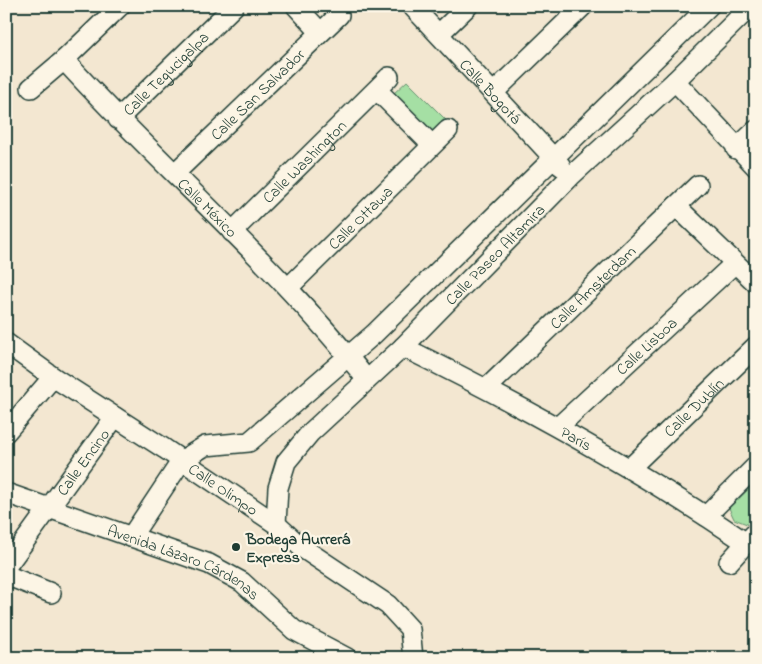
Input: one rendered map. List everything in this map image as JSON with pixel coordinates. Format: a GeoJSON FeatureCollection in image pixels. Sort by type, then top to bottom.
{"type":"FeatureCollection","features":[{"type":"Feature","properties":{"kind":"street"},"geometry":{"type":"LineString","coordinates":[[31,88],[64,60],[120,6]]}},
{"type":"Feature","properties":{"kind":"street","name":"Calle Tegucigalpa"},"geometry":{"type":"LineString","coordinates":[[118,119],[234,6]]}},
{"type":"Feature","properties":{"kind":"street"},"geometry":{"type":"LineString","coordinates":[[296,6],[320,32]]}},
{"type":"Feature","properties":{"kind":"street","name":"Calle Bogotá"},"geometry":{"type":"LineString","coordinates":[[412,6],[571,176]]}},
{"type":"Feature","properties":{"kind":"street"},"geometry":{"type":"LineString","coordinates":[[439,34],[468,6]]}},
{"type":"Feature","properties":{"kind":"street"},"geometry":{"type":"LineString","coordinates":[[494,92],[582,6]]}},
{"type":"Feature","properties":{"kind":"street","name":"Calle Paseo Altamira"},"geometry":{"type":"LineString","coordinates":[[182,460],[205,446],[249,442],[349,357],[709,6]]}},
{"type":"Feature","properties":{"kind":"street","name":"Calle Paseo Altamira"},"geometry":{"type":"LineString","coordinates":[[276,524],[278,488],[286,462],[310,433],[403,346],[571,176],[675,81],[751,6]]}},
{"type":"Feature","properties":{"kind":"street","name":"Calle San Salvador"},"geometry":{"type":"LineString","coordinates":[[175,173],[339,15]]}},
{"type":"Feature","properties":{"kind":"street","name":"Calle México"},"geometry":{"type":"LineString","coordinates":[[64,60],[118,119],[175,173],[288,288],[367,380]]}},
{"type":"Feature","properties":{"kind":"street"},"geometry":{"type":"LineString","coordinates":[[675,81],[736,148],[756,167]]}},
{"type":"Feature","properties":{"kind":"street","name":"Calle Washington"},"geometry":{"type":"LineString","coordinates":[[232,232],[384,84],[432,146]]}},
{"type":"Feature","properties":{"kind":"street","name":"Calle Ottawa"},"geometry":{"type":"LineString","coordinates":[[288,288],[448,130]]}},
{"type":"Feature","properties":{"kind":"street"},"geometry":{"type":"LineString","coordinates":[[736,148],[756,130]]}},
{"type":"Feature","properties":{"kind":"street","name":"Calle Amsterdam"},"geometry":{"type":"LineString","coordinates":[[487,388],[698,184]]}},
{"type":"Feature","properties":{"kind":"street"},"geometry":{"type":"LineString","coordinates":[[676,206],[734,264],[756,283]]}},
{"type":"Feature","properties":{"kind":"street","name":"Calle Lisboa"},"geometry":{"type":"LineString","coordinates":[[558,427],[734,264]]}},
{"type":"Feature","properties":{"kind":"street","name":"Calle Olimpo"},"geometry":{"type":"LineString","coordinates":[[6,343],[53,377],[182,460],[276,524],[301,546],[388,605],[410,629],[413,658]]}},
{"type":"Feature","properties":{"kind":"street","name":"París"},"geometry":{"type":"LineString","coordinates":[[403,346],[487,388],[558,427],[630,468],[706,516],[750,537]]}},
{"type":"Feature","properties":{"kind":"street","name":"Calle Dublín"},"geometry":{"type":"LineString","coordinates":[[630,468],[756,346]]}},
{"type":"Feature","properties":{"kind":"street"},"geometry":{"type":"LineString","coordinates":[[6,432],[53,377]]}},
{"type":"Feature","properties":{"kind":"street","name":"Calle Encino"},"geometry":{"type":"LineString","coordinates":[[6,567],[116,417]]}},
{"type":"Feature","properties":{"kind":"street"},"geometry":{"type":"LineString","coordinates":[[131,537],[182,460]]}},
{"type":"Feature","properties":{"kind":"street"},"geometry":{"type":"LineString","coordinates":[[706,516],[756,466]]}},
{"type":"Feature","properties":{"kind":"street","name":"Avenida Lázaro Cárdenas"},"geometry":{"type":"LineString","coordinates":[[6,493],[209,564],[242,582],[294,630],[347,658]]}},
{"type":"Feature","properties":{"kind":"street"},"geometry":{"type":"LineString","coordinates":[[729,562],[750,537]]}},
{"type":"Feature","properties":{"kind":"street"},"geometry":{"type":"LineString","coordinates":[[6,574],[51,593]]}},
{"type":"Feature","properties":{"kind":"green space"},"geometry":{"type":"Polygon","coordinates":[[[407,81],[446,120],[429,135],[393,94],[407,81]]]}},
{"type":"Feature","properties":{"kind":"green space"},"geometry":{"type":"Polygon","coordinates":[[[756,482],[756,521],[752,526],[734,519],[729,508],[756,482]]]}},
{"type":"Feature","properties":{"kind":"place","name":"Bodega Aurrerá Express"},"geometry":{"type":"Point","coordinates":[236,547]}}]}
